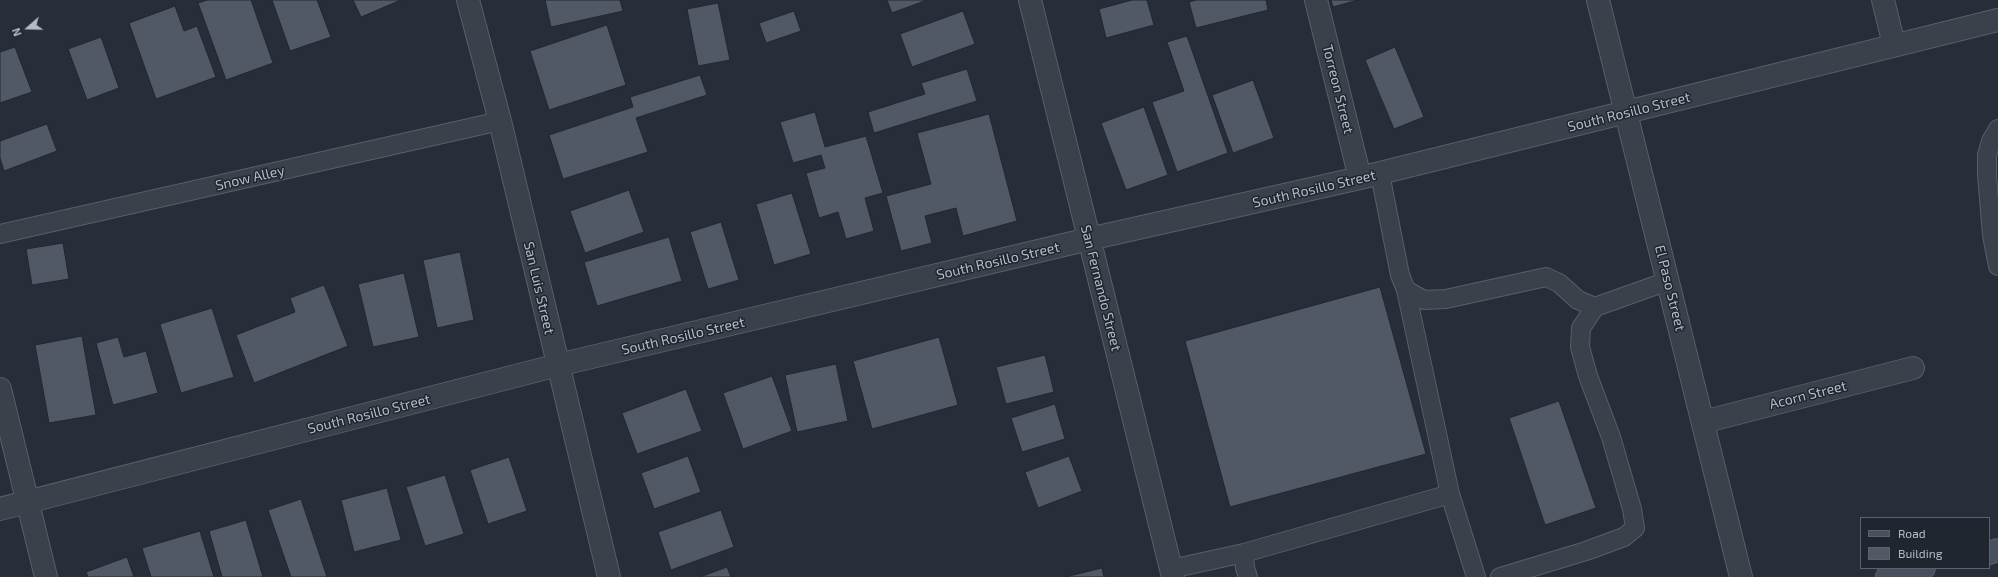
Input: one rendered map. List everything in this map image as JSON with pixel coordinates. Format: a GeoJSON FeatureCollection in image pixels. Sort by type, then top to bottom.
{"type":"FeatureCollection","features":[{"type":"Feature","properties":{"kind":"main road"},"geometry":{"type":"LineString","coordinates":[[1887,577],[1920,569]]}},
{"type":"Feature","properties":{"kind":"street","name":"San Luis Street"},"geometry":{"type":"LineString","coordinates":[[468,0],[500,121],[609,577]]}},
{"type":"Feature","properties":{"kind":"street","name":"San Fernando Street"},"geometry":{"type":"LineString","coordinates":[[1030,0],[1172,573]]}},
{"type":"Feature","properties":{"kind":"street","name":"Torreon Street"},"geometry":{"type":"LineString","coordinates":[[1316,0],[1370,176]]}},
{"type":"Feature","properties":{"kind":"street","name":"El Paso Street"},"geometry":{"type":"LineString","coordinates":[[1598,0],[1741,577]]}},
{"type":"Feature","properties":{"kind":"street"},"geometry":{"type":"LineString","coordinates":[[1883,0],[1894,45]]}},
{"type":"Feature","properties":{"kind":"street","name":"South Rosillo Street"},"geometry":{"type":"LineString","coordinates":[[0,509],[558,365],[1089,239],[1370,176],[1998,20]]}},
{"type":"Feature","properties":{"kind":"street","name":"Acorn Street"},"geometry":{"type":"LineString","coordinates":[[1703,422],[1913,368]]}},
{"type":"Feature","properties":{"kind":"street"},"geometry":{"type":"LineString","coordinates":[[0,390],[46,577]]}},
{"type":"Feature","properties":{"kind":"lane","name":"Snow Alley"},"geometry":{"type":"LineString","coordinates":[[0,234],[500,121]]}},
{"type":"Feature","properties":{"kind":"lane"},"geometry":{"type":"LineString","coordinates":[[1998,129],[1991,141],[1987,155],[1994,200],[1998,266]]}},
{"type":"Feature","properties":{"kind":"lane"},"geometry":{"type":"LineString","coordinates":[[1370,176],[1400,275],[1406,290],[1450,494],[1476,577]]}},
{"type":"Feature","properties":{"kind":"lane"},"geometry":{"type":"LineString","coordinates":[[1406,290],[1424,300],[1446,299],[1546,277],[1559,283],[1578,300],[1595,308]]}},
{"type":"Feature","properties":{"kind":"lane"},"geometry":{"type":"LineString","coordinates":[[1500,577],[1586,551],[1624,537],[1635,528],[1632,509],[1611,437],[1588,376],[1580,347],[1582,328],[1595,308],[1668,281]]}},
{"type":"Feature","properties":{"kind":"lane"},"geometry":{"type":"LineString","coordinates":[[1172,573],[1450,494]]}},
{"type":"Feature","properties":{"kind":"lane"},"geometry":{"type":"LineString","coordinates":[[1244,552],[1245,568],[1248,577]]}},
{"type":"Feature","properties":{"kind":"building"},"geometry":{"type":"Polygon","coordinates":[[[207,0],[251,0],[273,63],[226,80],[198,3],[207,0]]]}},
{"type":"Feature","properties":{"kind":"building"},"geometry":{"type":"Polygon","coordinates":[[[272,0],[317,0],[331,37],[290,51],[272,0]]]}},
{"type":"Feature","properties":{"kind":"building"},"geometry":{"type":"Polygon","coordinates":[[[353,0],[401,0],[361,17],[353,0]]]}},
{"type":"Feature","properties":{"kind":"building"},"geometry":{"type":"Polygon","coordinates":[[[545,0],[620,0],[623,11],[551,27],[545,0]]]}},
{"type":"Feature","properties":{"kind":"building"},"geometry":{"type":"Polygon","coordinates":[[[887,0],[927,0],[892,13],[887,0]]]}},
{"type":"Feature","properties":{"kind":"building"},"geometry":{"type":"Polygon","coordinates":[[[1132,0],[1147,0],[1154,25],[1106,38],[1099,9],[1132,0]]]}},
{"type":"Feature","properties":{"kind":"building"},"geometry":{"type":"Polygon","coordinates":[[[1196,0],[1266,0],[1268,10],[1196,28],[1189,2],[1196,0]]]}},
{"type":"Feature","properties":{"kind":"building"},"geometry":{"type":"Polygon","coordinates":[[[1331,0],[1358,0],[1333,7],[1331,0]]]}},
{"type":"Feature","properties":{"kind":"building"},"geometry":{"type":"Polygon","coordinates":[[[718,3],[730,60],[698,66],[687,9],[718,3]]]}},
{"type":"Feature","properties":{"kind":"building"},"geometry":{"type":"Polygon","coordinates":[[[175,6],[184,31],[197,26],[216,77],[156,99],[129,23],[175,6]]]}},
{"type":"Feature","properties":{"kind":"building"},"geometry":{"type":"Polygon","coordinates":[[[794,11],[801,31],[766,43],[759,23],[794,11]]]}},
{"type":"Feature","properties":{"kind":"building"},"geometry":{"type":"Polygon","coordinates":[[[963,11],[975,44],[912,67],[900,34],[963,11]]]}},
{"type":"Feature","properties":{"kind":"building"},"geometry":{"type":"Polygon","coordinates":[[[607,25],[626,85],[549,110],[530,51],[607,25]]]}},
{"type":"Feature","properties":{"kind":"building"},"geometry":{"type":"Polygon","coordinates":[[[1187,36],[1228,153],[1177,172],[1152,102],[1184,91],[1167,42],[1187,36]]]}},
{"type":"Feature","properties":{"kind":"building"},"geometry":{"type":"Polygon","coordinates":[[[101,37],[119,88],[87,100],[68,49],[101,37]]]}},
{"type":"Feature","properties":{"kind":"building"},"geometry":{"type":"Polygon","coordinates":[[[15,47],[32,92],[0,103],[0,52],[15,47]]]}},
{"type":"Feature","properties":{"kind":"building"},"geometry":{"type":"Polygon","coordinates":[[[1395,47],[1424,117],[1394,129],[1365,60],[1395,47]]]}},
{"type":"Feature","properties":{"kind":"building"},"geometry":{"type":"Polygon","coordinates":[[[967,69],[977,101],[874,133],[868,112],[925,94],[921,83],[967,69]]]}},
{"type":"Feature","properties":{"kind":"building"},"geometry":{"type":"Polygon","coordinates":[[[700,75],[707,95],[636,118],[648,152],[563,179],[549,135],[633,107],[630,97],[700,75]]]}},
{"type":"Feature","properties":{"kind":"building"},"geometry":{"type":"Polygon","coordinates":[[[1253,80],[1274,138],[1233,153],[1212,95],[1253,80]]]}},
{"type":"Feature","properties":{"kind":"building"},"geometry":{"type":"Polygon","coordinates":[[[1144,107],[1168,175],[1126,190],[1101,123],[1144,107]]]}},
{"type":"Feature","properties":{"kind":"building"},"geometry":{"type":"Polygon","coordinates":[[[815,112],[825,147],[866,136],[883,193],[865,198],[874,231],[846,239],[838,212],[819,218],[806,173],[825,168],[821,155],[793,163],[780,122],[815,112]]]}},
{"type":"Feature","properties":{"kind":"building"},"geometry":{"type":"Polygon","coordinates":[[[989,114],[1017,221],[963,236],[956,208],[925,216],[932,243],[901,251],[886,196],[931,184],[917,133],[989,114]]]}},
{"type":"Feature","properties":{"kind":"building"},"geometry":{"type":"Polygon","coordinates":[[[47,124],[57,151],[4,171],[0,158],[0,141],[47,124]]]}},
{"type":"Feature","properties":{"kind":"building"},"geometry":{"type":"Polygon","coordinates":[[[629,190],[644,232],[585,253],[570,211],[629,190]]]}},
{"type":"Feature","properties":{"kind":"building"},"geometry":{"type":"Polygon","coordinates":[[[792,193],[811,254],[774,265],[756,204],[792,193]]]}},
{"type":"Feature","properties":{"kind":"building"},"geometry":{"type":"Polygon","coordinates":[[[721,222],[739,280],[708,289],[690,232],[721,222]]]}},
{"type":"Feature","properties":{"kind":"building"},"geometry":{"type":"Polygon","coordinates":[[[669,237],[682,281],[597,306],[584,262],[669,237]]]}},
{"type":"Feature","properties":{"kind":"building"},"geometry":{"type":"Polygon","coordinates":[[[63,243],[69,279],[32,285],[26,249],[63,243]]]}},
{"type":"Feature","properties":{"kind":"building"},"geometry":{"type":"Polygon","coordinates":[[[460,252],[474,320],[437,328],[423,260],[460,252]]]}},
{"type":"Feature","properties":{"kind":"building"},"geometry":{"type":"Polygon","coordinates":[[[404,273],[419,337],[373,347],[358,284],[404,273]]]}},
{"type":"Feature","properties":{"kind":"building"},"geometry":{"type":"Polygon","coordinates":[[[324,285],[348,346],[254,383],[236,335],[295,312],[290,298],[324,285]]]}},
{"type":"Feature","properties":{"kind":"building"},"geometry":{"type":"Polygon","coordinates":[[[1380,287],[1426,454],[1230,507],[1185,341],[1380,287]]]}},
{"type":"Feature","properties":{"kind":"building"},"geometry":{"type":"Polygon","coordinates":[[[212,308],[234,377],[181,393],[160,324],[212,308]]]}},
{"type":"Feature","properties":{"kind":"building"},"geometry":{"type":"Polygon","coordinates":[[[82,336],[96,415],[49,423],[35,345],[82,336]]]}},
{"type":"Feature","properties":{"kind":"building"},"geometry":{"type":"Polygon","coordinates":[[[118,337],[124,357],[146,351],[158,393],[113,405],[96,343],[118,337]]]}},
{"type":"Feature","properties":{"kind":"building"},"geometry":{"type":"Polygon","coordinates":[[[939,337],[958,405],[872,429],[853,361],[939,337]]]}},
{"type":"Feature","properties":{"kind":"building"},"geometry":{"type":"Polygon","coordinates":[[[1045,355],[1054,392],[1006,404],[996,367],[1045,355]]]}},
{"type":"Feature","properties":{"kind":"building"},"geometry":{"type":"Polygon","coordinates":[[[836,364],[848,421],[797,432],[785,375],[836,364]]]}},
{"type":"Feature","properties":{"kind":"building"},"geometry":{"type":"Polygon","coordinates":[[[772,376],[792,431],[743,449],[723,393],[772,376]]]}},
{"type":"Feature","properties":{"kind":"building"},"geometry":{"type":"Polygon","coordinates":[[[686,389],[702,431],[637,454],[622,413],[686,389]]]}},
{"type":"Feature","properties":{"kind":"building"},"geometry":{"type":"Polygon","coordinates":[[[1559,401],[1596,508],[1545,525],[1509,418],[1559,401]]]}},
{"type":"Feature","properties":{"kind":"building"},"geometry":{"type":"Polygon","coordinates":[[[1055,404],[1065,439],[1022,452],[1011,418],[1055,404]]]}},
{"type":"Feature","properties":{"kind":"building"},"geometry":{"type":"Polygon","coordinates":[[[688,456],[701,492],[654,509],[641,473],[688,456]]]}},
{"type":"Feature","properties":{"kind":"building"},"geometry":{"type":"Polygon","coordinates":[[[1069,456],[1082,491],[1038,508],[1025,472],[1069,456]]]}},
{"type":"Feature","properties":{"kind":"building"},"geometry":{"type":"Polygon","coordinates":[[[509,457],[527,511],[488,524],[470,470],[509,457]]]}},
{"type":"Feature","properties":{"kind":"building"},"geometry":{"type":"Polygon","coordinates":[[[445,475],[464,534],[425,546],[406,487],[445,475]]]}},
{"type":"Feature","properties":{"kind":"building"},"geometry":{"type":"Polygon","coordinates":[[[387,488],[401,540],[354,552],[341,500],[387,488]]]}},
{"type":"Feature","properties":{"kind":"building"},"geometry":{"type":"Polygon","coordinates":[[[301,499],[327,577],[291,577],[268,510],[301,499]]]}},
{"type":"Feature","properties":{"kind":"building"},"geometry":{"type":"Polygon","coordinates":[[[721,510],[734,547],[671,570],[658,532],[721,510]]]}},
{"type":"Feature","properties":{"kind":"building"},"geometry":{"type":"Polygon","coordinates":[[[246,520],[263,577],[222,577],[209,531],[246,520]]]}},
{"type":"Feature","properties":{"kind":"building"},"geometry":{"type":"Polygon","coordinates":[[[200,531],[214,577],[151,577],[142,548],[200,531]]]}},
{"type":"Feature","properties":{"kind":"building"},"geometry":{"type":"Polygon","coordinates":[[[127,557],[134,577],[88,577],[86,572],[127,557]]]}},
{"type":"Feature","properties":{"kind":"building"},"geometry":{"type":"Polygon","coordinates":[[[727,567],[731,577],[700,577],[727,567]]]}},
{"type":"Feature","properties":{"kind":"building"},"geometry":{"type":"Polygon","coordinates":[[[1102,568],[1104,577],[1065,577],[1102,568]]]}}]}
